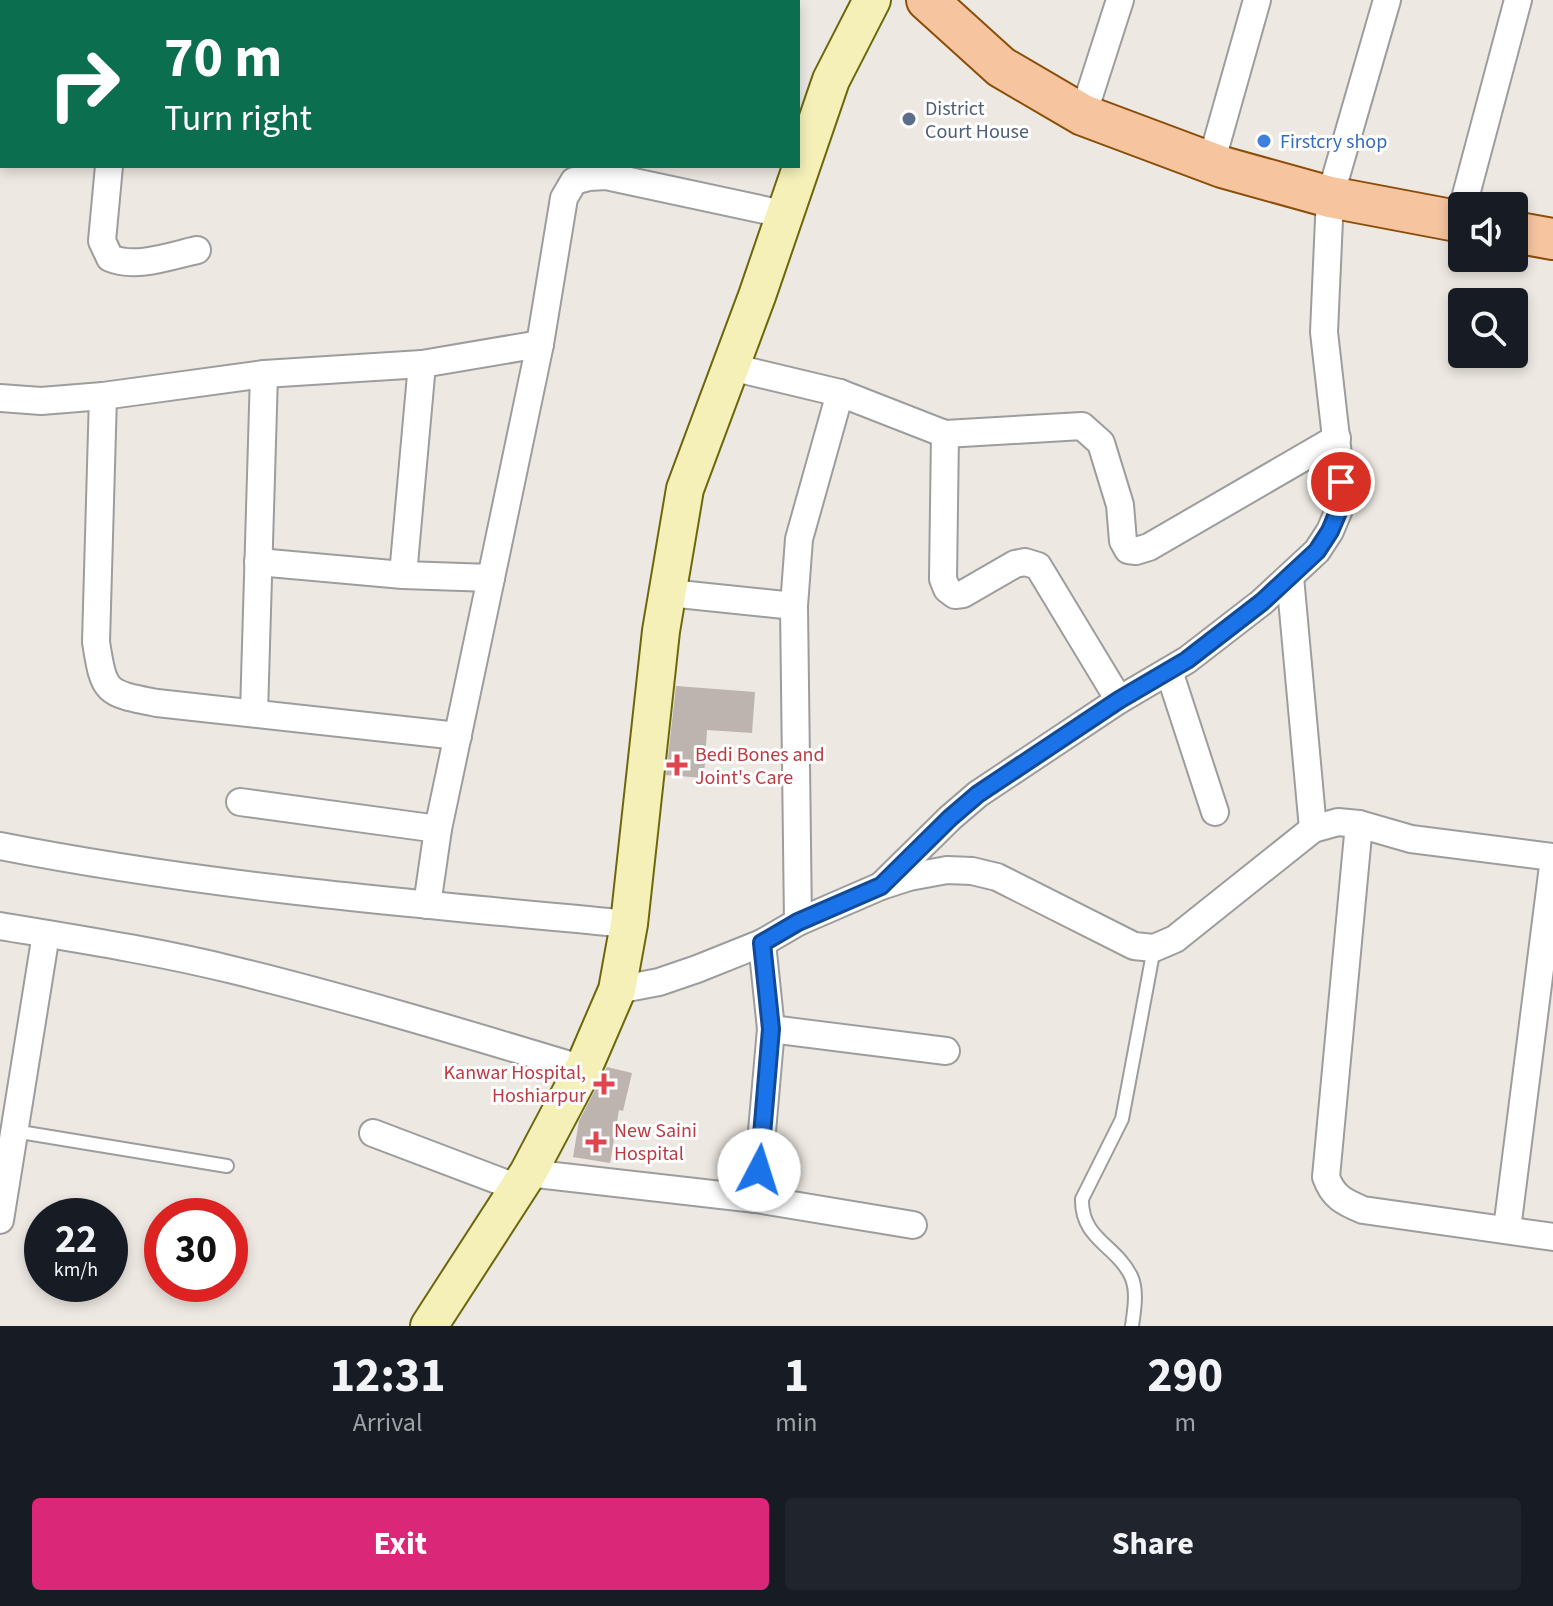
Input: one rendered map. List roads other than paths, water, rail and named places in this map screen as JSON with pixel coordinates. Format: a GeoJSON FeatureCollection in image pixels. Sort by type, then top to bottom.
{"type":"FeatureCollection","features":[{"type":"Feature","properties":{"kind":"main road"},"geometry":{"type":"LineString","coordinates":[[800,167],[831,80],[872,0]]}},
{"type":"Feature","properties":{"kind":"main road"},"geometry":{"type":"LineString","coordinates":[[927,0],[1001,67],[1083,115],[1211,163],[1330,197],[1448,213]]}},
{"type":"Feature","properties":{"kind":"main road"},"geometry":{"type":"LineString","coordinates":[[429,1326],[523,1180],[583,1069],[617,990],[629,924],[661,631],[685,489],[799,168]]}},
{"type":"Feature","properties":{"kind":"main road"},"geometry":{"type":"LineString","coordinates":[[1528,235],[1553,239]]}},
{"type":"Feature","properties":{"kind":"street"},"geometry":{"type":"LineString","coordinates":[[1083,115],[1120,0]]}},
{"type":"Feature","properties":{"kind":"street"},"geometry":{"type":"LineString","coordinates":[[1211,163],[1257,0]]}},
{"type":"Feature","properties":{"kind":"street"},"geometry":{"type":"LineString","coordinates":[[881,886],[978,794],[1119,700],[1169,671],[1262,602],[1317,551],[1330,531],[1338,512],[1341,482],[1324,332],[1330,197],[1387,0]]}},
{"type":"Feature","properties":{"kind":"street"},"geometry":{"type":"LineString","coordinates":[[1468,192],[1518,0]]}},
{"type":"Feature","properties":{"kind":"street"},"geometry":{"type":"LineString","coordinates":[[109,168],[102,241],[110,258],[134,263],[197,250]]}},
{"type":"Feature","properties":{"kind":"street"},"geometry":{"type":"LineString","coordinates":[[427,905],[438,829],[540,344],[564,198],[574,181],[606,176],[783,214]]}},
{"type":"Feature","properties":{"kind":"street"},"geometry":{"type":"LineString","coordinates":[[0,398],[41,401],[103,396],[264,374],[422,364],[540,344]]}},
{"type":"Feature","properties":{"kind":"street"},"geometry":{"type":"LineString","coordinates":[[403,575],[422,364]]}},
{"type":"Feature","properties":{"kind":"street"},"geometry":{"type":"LineString","coordinates":[[731,367],[840,393],[945,434],[1082,426],[1101,443],[1120,505],[1123,541],[1128,550],[1136,551],[1149,547],[1337,438]]}},
{"type":"Feature","properties":{"kind":"street"},"geometry":{"type":"LineString","coordinates":[[254,713],[264,374]]}},
{"type":"Feature","properties":{"kind":"street"},"geometry":{"type":"LineString","coordinates":[[798,922],[794,606],[799,539],[840,393]]}},
{"type":"Feature","properties":{"kind":"street"},"geometry":{"type":"LineString","coordinates":[[103,396],[96,642],[102,680],[113,691],[157,703],[458,736]]}},
{"type":"Feature","properties":{"kind":"street"},"geometry":{"type":"LineString","coordinates":[[945,434],[943,579],[947,589],[955,595],[963,594],[1015,564],[1025,562],[1038,566],[1119,700]]}},
{"type":"Feature","properties":{"kind":"street"},"geometry":{"type":"LineString","coordinates":[[258,562],[403,575],[491,578]]}},
{"type":"Feature","properties":{"kind":"street"},"geometry":{"type":"LineString","coordinates":[[1290,577],[1313,829]]}},
{"type":"Feature","properties":{"kind":"street"},"geometry":{"type":"LineString","coordinates":[[669,593],[794,606]]}},
{"type":"Feature","properties":{"kind":"street"},"geometry":{"type":"LineString","coordinates":[[1169,671],[1215,812]]}},
{"type":"Feature","properties":{"kind":"street"},"geometry":{"type":"LineString","coordinates":[[240,802],[438,829]]}},
{"type":"Feature","properties":{"kind":"street"},"geometry":{"type":"LineString","coordinates":[[617,990],[659,982],[762,943],[798,922],[881,886],[947,870],[972,871],[997,877],[1134,946],[1154,948],[1175,939],[1313,829],[1338,822],[1359,824],[1411,839],[1553,857]]}},
{"type":"Feature","properties":{"kind":"street"},"geometry":{"type":"LineString","coordinates":[[1359,824],[1326,1177],[1331,1191],[1363,1210],[1553,1237]]}},
{"type":"Feature","properties":{"kind":"street"},"geometry":{"type":"LineString","coordinates":[[0,846],[166,874],[377,902],[629,924]]}},
{"type":"Feature","properties":{"kind":"street"},"geometry":{"type":"LineString","coordinates":[[1507,1229],[1553,866]]}},
{"type":"Feature","properties":{"kind":"street"},"geometry":{"type":"LineString","coordinates":[[0,926],[230,969],[399,1014],[583,1069]]}},
{"type":"Feature","properties":{"kind":"street"},"geometry":{"type":"LineString","coordinates":[[0,1220],[46,934]]}},
{"type":"Feature","properties":{"kind":"street"},"geometry":{"type":"LineString","coordinates":[[756,1199],[771,1029],[762,943]]}},
{"type":"Feature","properties":{"kind":"street"},"geometry":{"type":"LineString","coordinates":[[771,1029],[946,1051]]}},
{"type":"Feature","properties":{"kind":"street"},"geometry":{"type":"LineString","coordinates":[[373,1133],[523,1180],[756,1199],[913,1225]]}},
{"type":"Feature","properties":{"kind":"lane"},"geometry":{"type":"LineString","coordinates":[[1132,1326],[1134,1289],[1131,1276],[1088,1229],[1082,1213],[1082,1199],[1122,1119],[1154,948]]}},
{"type":"Feature","properties":{"kind":"lane"},"geometry":{"type":"LineString","coordinates":[[14,1131],[227,1166]]}},
{"type":"Feature","properties":{"kind":"place","name":"District Court House"},"geometry":{"type":"Point","coordinates":[909,119]}},
{"type":"Feature","properties":{"kind":"place","name":"Firstcry shop"},"geometry":{"type":"Point","coordinates":[1264,141]}},
{"type":"Feature","properties":{"kind":"place","name":"Bedi Bones and Joint's Care"},"geometry":{"type":"Point","coordinates":[677,765]}},
{"type":"Feature","properties":{"kind":"place","name":"Kanwar Hospital, Hoshiarpur"},"geometry":{"type":"Point","coordinates":[604,1084]}},
{"type":"Feature","properties":{"kind":"place","name":"New Saini Hospital"},"geometry":{"type":"Point","coordinates":[596,1142]}}]}
